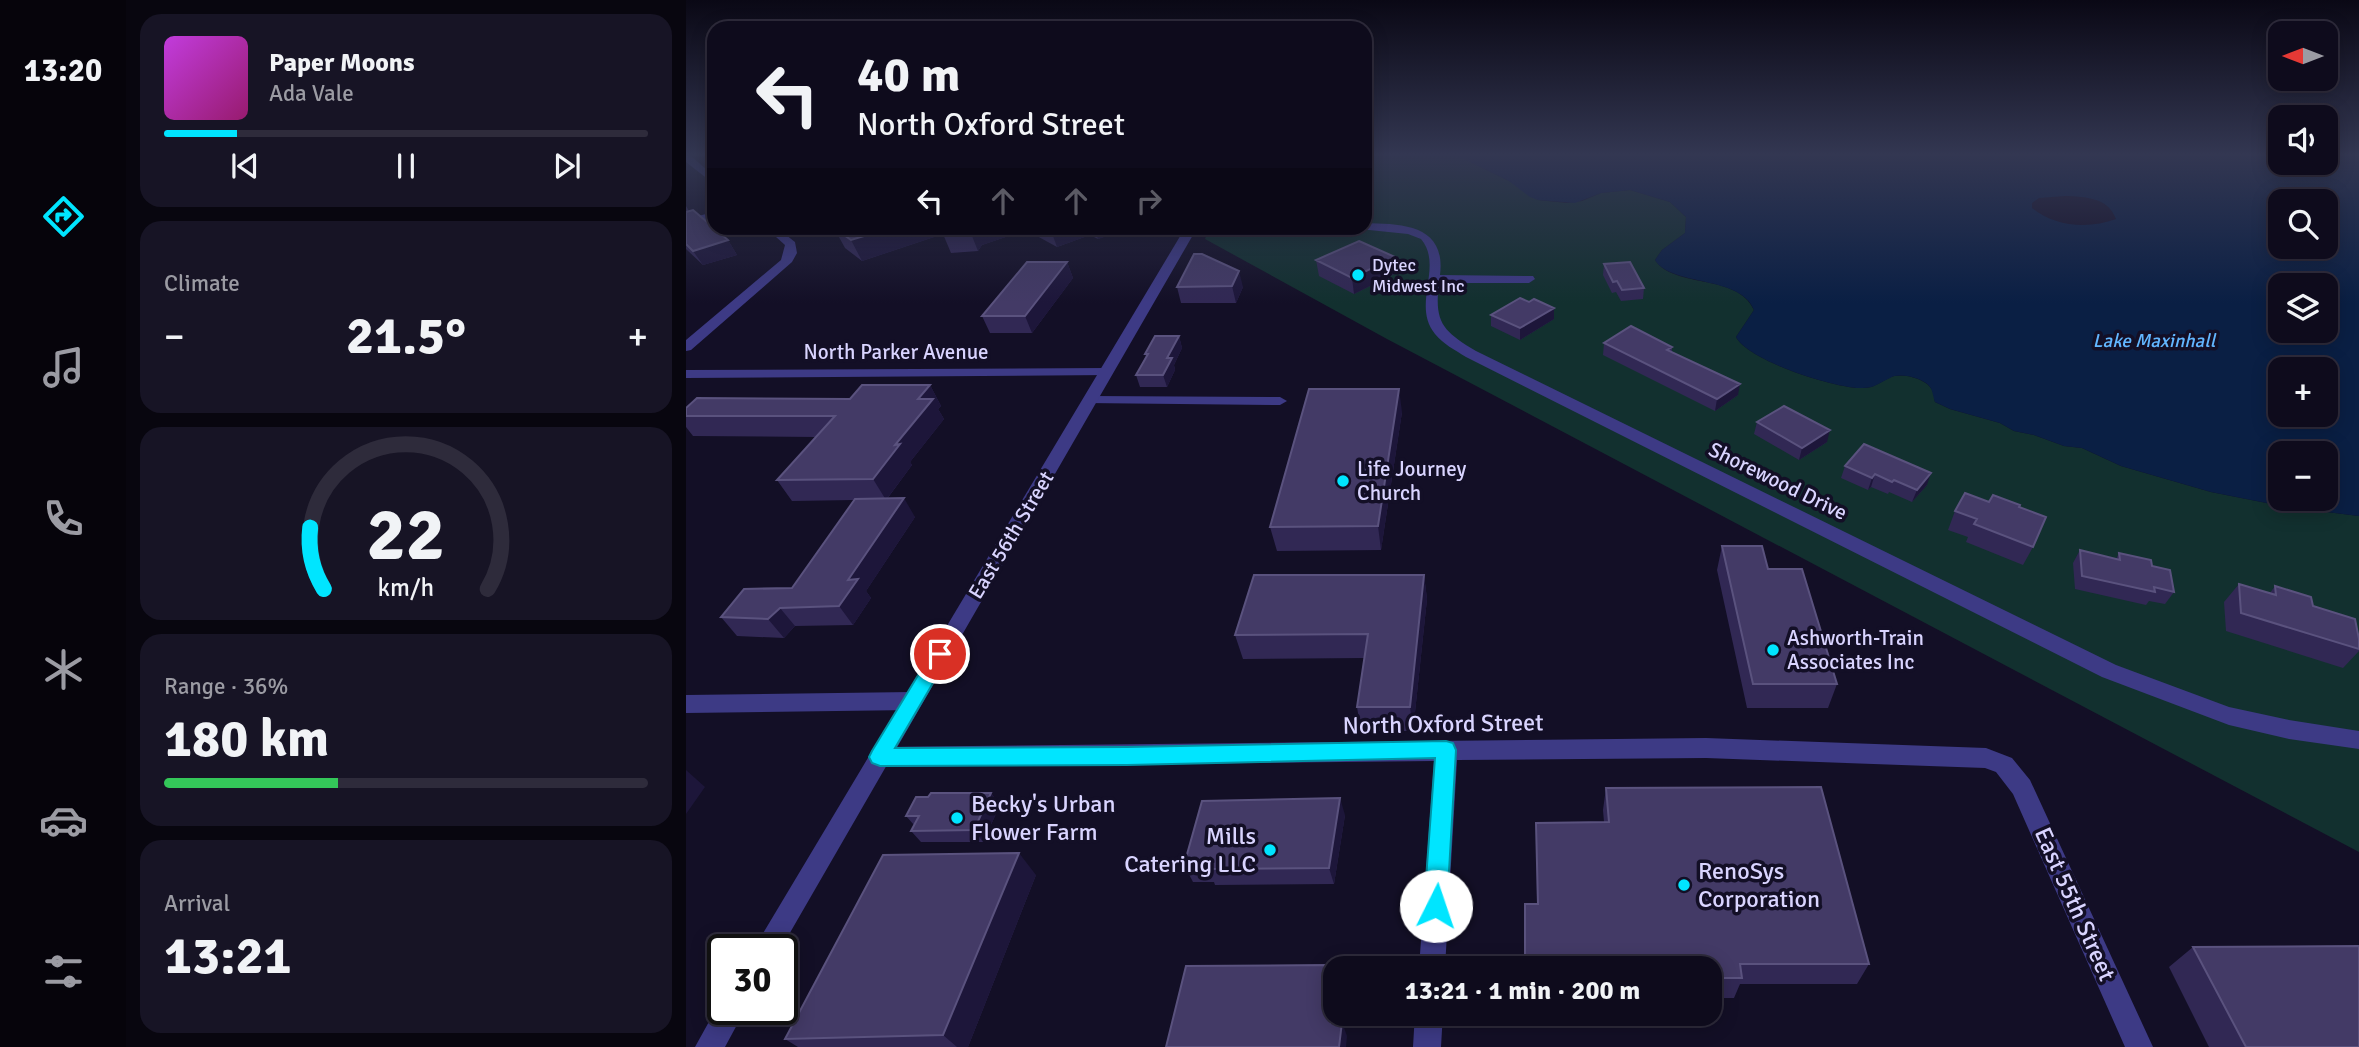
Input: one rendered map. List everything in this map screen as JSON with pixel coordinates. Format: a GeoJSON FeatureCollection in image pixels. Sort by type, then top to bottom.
{"type":"FeatureCollection","features":[{"type":"Feature","properties":{"kind":"street"},"geometry":{"type":"LineString","coordinates":[[686,223],[707,217]]}},
{"type":"Feature","properties":{"kind":"street","name":"Shorewood Drive"},"geometry":{"type":"LineString","coordinates":[[1372,228],[1411,232],[1425,237],[1435,256],[1430,302],[1435,325],[1447,338],[1471,354],[2072,653],[2168,696],[2230,716],[2293,731],[2359,740]]}},
{"type":"Feature","properties":{"kind":"street"},"geometry":{"type":"LineString","coordinates":[[686,346],[786,262],[792,253],[791,244],[780,235]]}},
{"type":"Feature","properties":{"kind":"street","name":"East 56th Street"},"geometry":{"type":"LineString","coordinates":[[775,934],[1187,235]]}},
{"type":"Feature","properties":{"kind":"street"},"geometry":{"type":"LineString","coordinates":[[1434,279],[1530,279]]}},
{"type":"Feature","properties":{"kind":"street","name":"North Parker Avenue"},"geometry":{"type":"LineString","coordinates":[[686,374],[1106,372]]}},
{"type":"Feature","properties":{"kind":"street"},"geometry":{"type":"LineString","coordinates":[[1090,400],[1280,401]]}},
{"type":"Feature","properties":{"kind":"street"},"geometry":{"type":"LineString","coordinates":[[686,704],[912,701]]}},
{"type":"Feature","properties":{"kind":"street","name":"North Oxford Street"},"geometry":{"type":"LineString","coordinates":[[880,757],[1706,748],[1971,756],[2004,765]]}},
{"type":"Feature","properties":{"kind":"street"},"geometry":{"type":"LineString","coordinates":[[1433,956],[1446,750]]}},
{"type":"Feature","properties":{"kind":"street","name":"East 55th Street"},"geometry":{"type":"LineString","coordinates":[[2004,765],[2022,787],[2138,1047]]}},
{"type":"Feature","properties":{"kind":"street"},"geometry":{"type":"LineString","coordinates":[[709,1047],[722,1025]]}},
{"type":"Feature","properties":{"kind":"street"},"geometry":{"type":"LineString","coordinates":[[1427,1047],[1428,1026]]}},
{"type":"Feature","properties":{"kind":"green space"},"geometry":{"type":"Polygon","coordinates":[[[1372,205],[1673,205],[1686,217],[1685,233],[1662,250],[1655,260],[1676,275],[1721,286],[1746,298],[1754,310],[1736,337],[1757,355],[1774,363],[1812,378],[1847,387],[1872,387],[1894,376],[1911,377],[1927,384],[1932,390],[1935,402],[1950,409],[2000,423],[2014,431],[2064,446],[2082,448],[2121,466],[2211,492],[2268,503],[2268,511],[2319,511],[2359,516],[2359,852],[1387,339],[1205,239],[1206,235],[1372,235],[1372,205]]]}},
{"type":"Feature","properties":{"kind":"water","name":"Lake Maxinhall"},"geometry":{"type":"Polygon","coordinates":[[[1673,205],[2032,205],[2032,208],[2051,219],[2084,225],[2116,219],[2106,205],[2268,205],[2268,259],[2338,259],[2338,205],[2359,205],[2359,516],[2319,511],[2338,511],[2338,441],[2268,441],[2268,503],[2211,492],[2121,466],[2082,448],[2064,446],[2014,431],[2000,423],[1950,409],[1935,402],[1932,390],[1927,384],[1911,377],[1894,376],[1872,387],[1860,388],[1831,383],[1792,371],[1757,355],[1736,337],[1754,310],[1747,299],[1721,286],[1676,274],[1655,260],[1662,250],[1685,233],[1686,217],[1673,205]]]}},
{"type":"Feature","properties":{"kind":"building"},"geometry":{"type":"Polygon","coordinates":[[[693,210],[707,222],[707,235],[722,235],[728,240],[693,251],[686,244],[686,212],[693,210]]]}},
{"type":"Feature","properties":{"kind":"building"},"geometry":{"type":"Polygon","coordinates":[[[844,235],[868,235],[851,240],[844,235]]]}},
{"type":"Feature","properties":{"kind":"building"},"geometry":{"type":"Polygon","coordinates":[[[1359,241],[1395,257],[1352,278],[1316,260],[1359,241]]]}},
{"type":"Feature","properties":{"kind":"building"},"geometry":{"type":"Polygon","coordinates":[[[1194,254],[1202,254],[1239,271],[1232,286],[1177,287],[1194,254]]]}},
{"type":"Feature","properties":{"kind":"building"},"geometry":{"type":"Polygon","coordinates":[[[1027,262],[1067,262],[1025,316],[982,316],[1027,262]]]}},
{"type":"Feature","properties":{"kind":"building"},"geometry":{"type":"Polygon","coordinates":[[[1630,262],[1644,288],[1622,290],[1617,281],[1613,282],[1604,264],[1630,262]]]}},
{"type":"Feature","properties":{"kind":"building"},"geometry":{"type":"Polygon","coordinates":[[[1520,298],[1529,302],[1534,299],[1554,308],[1520,328],[1491,315],[1520,298]]]}},
{"type":"Feature","properties":{"kind":"building"},"geometry":{"type":"Polygon","coordinates":[[[1631,326],[1672,347],[1667,350],[1740,384],[1717,399],[1604,343],[1631,326]]]}},
{"type":"Feature","properties":{"kind":"building"},"geometry":{"type":"Polygon","coordinates":[[[1155,336],[1179,336],[1167,358],[1172,358],[1163,375],[1136,375],[1148,354],[1145,354],[1155,336]]]}},
{"type":"Feature","properties":{"kind":"building"},"geometry":{"type":"Polygon","coordinates":[[[862,385],[930,385],[918,399],[933,399],[895,445],[900,444],[873,479],[777,480],[835,416],[686,416],[686,408],[697,398],[850,399],[862,385]]]}},
{"type":"Feature","properties":{"kind":"building","name":"Life Journey Church"},"geometry":{"type":"Polygon","coordinates":[[[1309,389],[1399,389],[1378,526],[1270,527],[1309,389]]]}},
{"type":"Feature","properties":{"kind":"building"},"geometry":{"type":"Polygon","coordinates":[[[1784,406],[1830,430],[1802,448],[1757,422],[1784,406]]]}},
{"type":"Feature","properties":{"kind":"building"},"geometry":{"type":"Polygon","coordinates":[[[1864,444],[1931,473],[1917,490],[1875,474],[1872,478],[1845,466],[1864,444]]]}},
{"type":"Feature","properties":{"kind":"building"},"geometry":{"type":"Polygon","coordinates":[[[1965,493],[1989,502],[1993,495],[2046,517],[2033,547],[1974,524],[1977,519],[1955,511],[1965,493]]]}},
{"type":"Feature","properties":{"kind":"building"},"geometry":{"type":"Polygon","coordinates":[[[904,498],[848,580],[858,579],[839,606],[780,608],[768,619],[721,617],[744,589],[792,588],[855,499],[904,498]]]}},
{"type":"Feature","properties":{"kind":"building","name":"Ashworth-Train Associates Inc"},"geometry":{"type":"Polygon","coordinates":[[[1722,546],[1762,546],[1768,569],[1802,569],[1837,684],[1753,684],[1722,546]]]}},
{"type":"Feature","properties":{"kind":"building"},"geometry":{"type":"Polygon","coordinates":[[[2080,550],[2120,560],[2119,553],[2151,560],[2152,566],[2170,570],[2174,592],[2154,587],[2155,592],[2082,576],[2080,550]]]}},
{"type":"Feature","properties":{"kind":"building"},"geometry":{"type":"Polygon","coordinates":[[[1254,575],[1424,575],[1410,707],[1357,707],[1368,634],[1235,635],[1254,575]]]}},
{"type":"Feature","properties":{"kind":"building"},"geometry":{"type":"Polygon","coordinates":[[[2239,584],[2276,595],[2275,586],[2311,597],[2313,606],[2355,619],[2359,649],[2241,613],[2239,584]]]}},
{"type":"Feature","properties":{"kind":"building","name":"RenoSys Corporation"},"geometry":{"type":"Polygon","coordinates":[[[1821,787],[1869,964],[1740,964],[1742,978],[1722,978],[1722,956],[1525,956],[1525,904],[1538,904],[1536,823],[1609,822],[1606,788],[1821,787]]]}},
{"type":"Feature","properties":{"kind":"building"},"geometry":{"type":"Polygon","coordinates":[[[931,793],[991,793],[974,830],[911,831],[919,816],[906,816],[916,797],[928,797],[931,793]]]}},
{"type":"Feature","properties":{"kind":"building","name":"Mills Catering LLC"},"geometry":{"type":"Polygon","coordinates":[[[1340,798],[1329,868],[1207,869],[1208,865],[1184,865],[1202,801],[1340,798]]]}},
{"type":"Feature","properties":{"kind":"building"},"geometry":{"type":"Polygon","coordinates":[[[1019,853],[943,1035],[785,1039],[792,1025],[798,1025],[798,1015],[883,855],[1019,853]]]}},
{"type":"Feature","properties":{"kind":"building"},"geometry":{"type":"Polygon","coordinates":[[[2359,946],[2359,1047],[2246,1047],[2193,947],[2359,946]]]}},
{"type":"Feature","properties":{"kind":"building"},"geometry":{"type":"Polygon","coordinates":[[[1323,965],[1323,1026],[1342,1026],[1339,1047],[1166,1047],[1186,966],[1323,965]]]}},
{"type":"Feature","properties":{"kind":"place","name":"Dytec Midwest Inc"},"geometry":{"type":"Point","coordinates":[1358,275]}},
{"type":"Feature","properties":{"kind":"place","name":"Life Journey Church"},"geometry":{"type":"Point","coordinates":[1343,481]}},
{"type":"Feature","properties":{"kind":"place","name":"Ashworth-Train Associates Inc"},"geometry":{"type":"Point","coordinates":[1773,650]}},
{"type":"Feature","properties":{"kind":"place","name":"Becky's Urban Flower Farm"},"geometry":{"type":"Point","coordinates":[957,818]}},
{"type":"Feature","properties":{"kind":"place","name":"Mills Catering LLC"},"geometry":{"type":"Point","coordinates":[1270,850]}},
{"type":"Feature","properties":{"kind":"place","name":"RenoSys Corporation"},"geometry":{"type":"Point","coordinates":[1684,885]}},
{"type":"Feature","properties":{"kind":"route"},"geometry":{"type":"LineString","coordinates":[[940,654],[880,757],[1446,750],[1436,906]]}}]}
